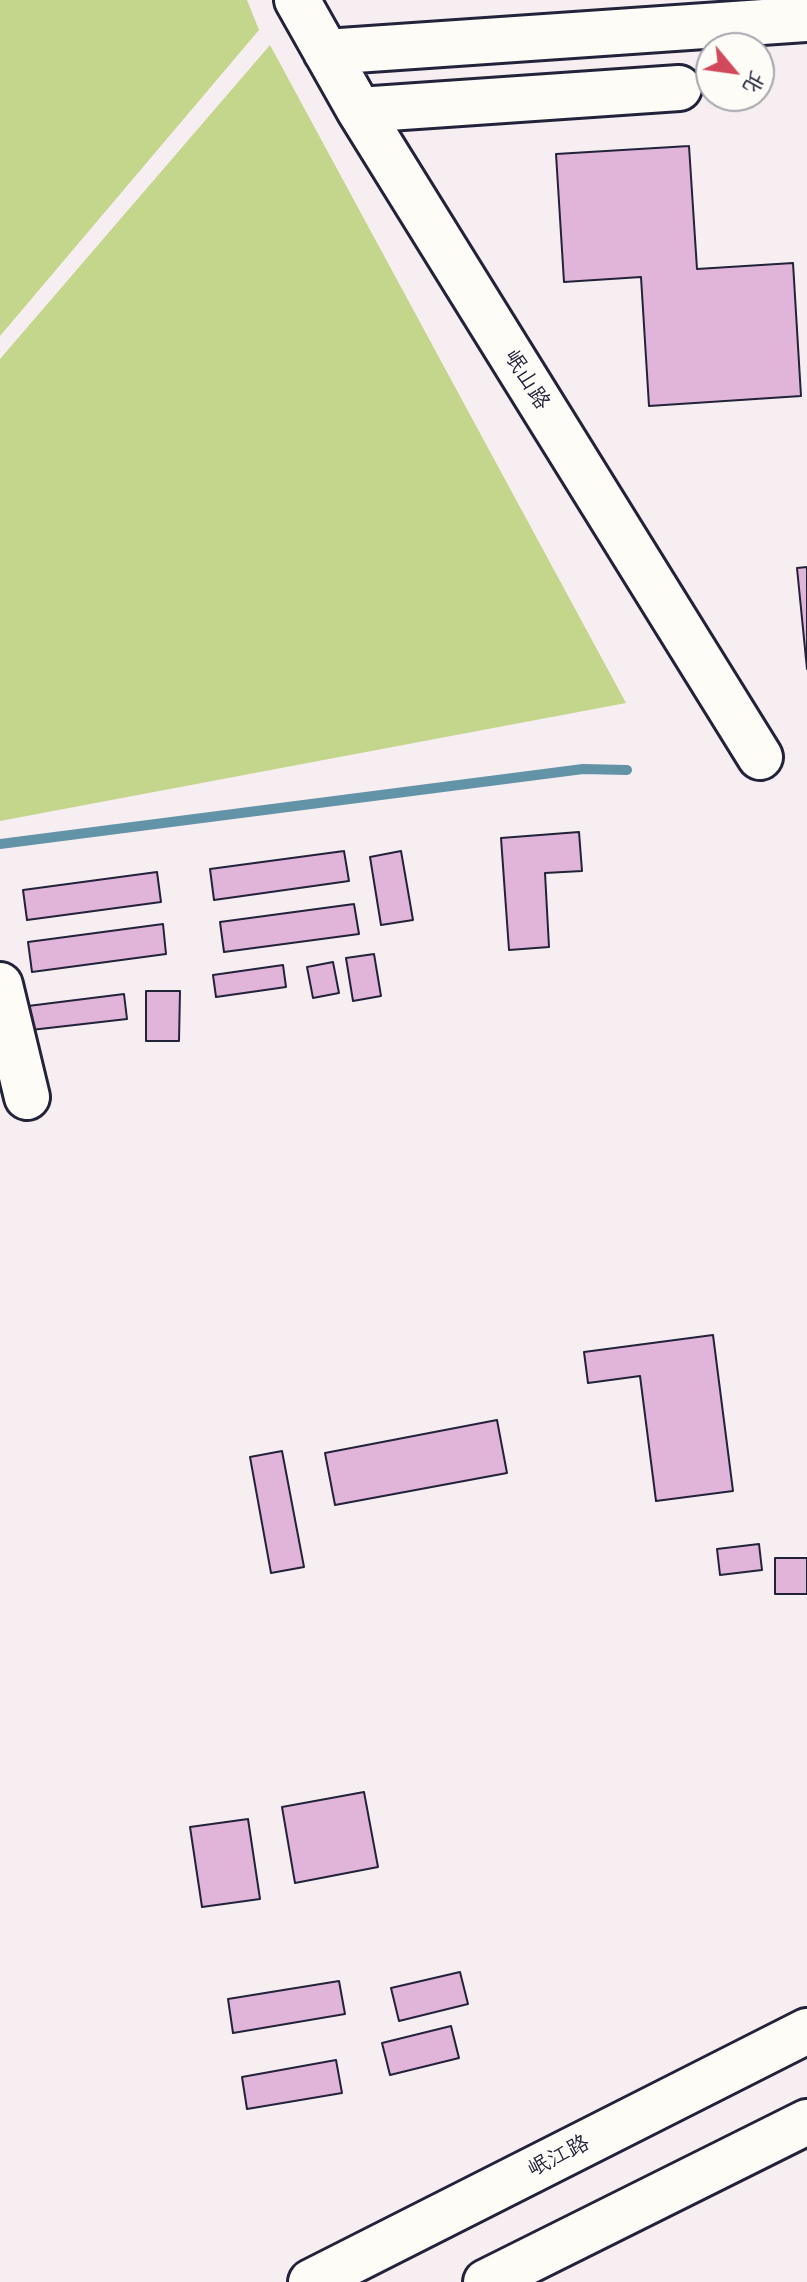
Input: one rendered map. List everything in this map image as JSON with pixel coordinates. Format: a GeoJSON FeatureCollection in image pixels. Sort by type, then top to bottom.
{"type":"FeatureCollection","features":[{"type":"Feature","properties":{"kind":"main road","name":"岷山路"},"geometry":{"type":"LineString","coordinates":[[297,0],[359,110],[760,757]]}},
{"type":"Feature","properties":{"kind":"main road"},"geometry":{"type":"LineString","coordinates":[[326,52],[807,19]]}},
{"type":"Feature","properties":{"kind":"main road"},"geometry":{"type":"LineString","coordinates":[[359,110],[679,88]]}},
{"type":"Feature","properties":{"kind":"main road"},"geometry":{"type":"LineString","coordinates":[[0,985],[27,1097]]}},
{"type":"Feature","properties":{"kind":"main road","name":"岷江路"},"geometry":{"type":"LineString","coordinates":[[311,2282],[807,2031]]}},
{"type":"Feature","properties":{"kind":"main road"},"geometry":{"type":"LineString","coordinates":[[486,2282],[807,2122]]}},
{"type":"Feature","properties":{"kind":"green space"},"geometry":{"type":"Polygon","coordinates":[[[0,0],[247,0],[259,30],[0,336],[0,0]]]}},
{"type":"Feature","properties":{"kind":"green space"},"geometry":{"type":"Polygon","coordinates":[[[270,45],[626,703],[0,821],[0,359],[270,45]]]}},
{"type":"Feature","properties":{"kind":"building"},"geometry":{"type":"Polygon","coordinates":[[[689,146],[697,269],[793,263],[801,396],[649,406],[641,277],[564,282],[556,154],[689,146]]]}},
{"type":"Feature","properties":{"kind":"building"},"geometry":{"type":"Polygon","coordinates":[[[807,567],[807,669],[797,568],[807,567]]]}},
{"type":"Feature","properties":{"kind":"building"},"geometry":{"type":"Polygon","coordinates":[[[579,832],[582,871],[545,873],[549,947],[509,950],[501,838],[579,832]]]}},
{"type":"Feature","properties":{"kind":"building"},"geometry":{"type":"Polygon","coordinates":[[[344,851],[349,881],[214,900],[210,869],[344,851]]]}},
{"type":"Feature","properties":{"kind":"building"},"geometry":{"type":"Polygon","coordinates":[[[401,851],[413,920],[381,925],[370,857],[401,851]]]}},
{"type":"Feature","properties":{"kind":"building"},"geometry":{"type":"Polygon","coordinates":[[[157,872],[161,902],[27,920],[23,890],[157,872]]]}},
{"type":"Feature","properties":{"kind":"building"},"geometry":{"type":"Polygon","coordinates":[[[354,904],[359,934],[224,952],[220,922],[354,904]]]}},
{"type":"Feature","properties":{"kind":"building"},"geometry":{"type":"Polygon","coordinates":[[[163,924],[166,954],[32,972],[28,942],[163,924]]]}},
{"type":"Feature","properties":{"kind":"building"},"geometry":{"type":"Polygon","coordinates":[[[374,954],[381,996],[353,1001],[346,958],[374,954]]]}},
{"type":"Feature","properties":{"kind":"building"},"geometry":{"type":"Polygon","coordinates":[[[333,962],[339,993],[313,998],[307,967],[333,962]]]}},
{"type":"Feature","properties":{"kind":"building"},"geometry":{"type":"Polygon","coordinates":[[[283,965],[286,987],[216,997],[213,975],[283,965]]]}},
{"type":"Feature","properties":{"kind":"building"},"geometry":{"type":"Polygon","coordinates":[[[146,991],[180,991],[179,1041],[146,1041],[146,991]]]}},
{"type":"Feature","properties":{"kind":"building"},"geometry":{"type":"Polygon","coordinates":[[[124,994],[127,1019],[31,1030],[28,1006],[124,994]]]}},
{"type":"Feature","properties":{"kind":"building"},"geometry":{"type":"Polygon","coordinates":[[[713,1335],[733,1491],[656,1501],[640,1376],[588,1383],[584,1352],[713,1335]]]}},
{"type":"Feature","properties":{"kind":"building"},"geometry":{"type":"Polygon","coordinates":[[[497,1420],[507,1473],[335,1505],[325,1453],[497,1420]]]}},
{"type":"Feature","properties":{"kind":"building"},"geometry":{"type":"Polygon","coordinates":[[[282,1451],[304,1567],[271,1573],[250,1457],[282,1451]]]}},
{"type":"Feature","properties":{"kind":"building"},"geometry":{"type":"Polygon","coordinates":[[[759,1544],[762,1570],[720,1575],[717,1549],[759,1544]]]}},
{"type":"Feature","properties":{"kind":"building"},"geometry":{"type":"Polygon","coordinates":[[[775,1558],[807,1558],[807,1594],[775,1594],[775,1558]]]}},
{"type":"Feature","properties":{"kind":"building"},"geometry":{"type":"Polygon","coordinates":[[[364,1792],[378,1867],[295,1883],[282,1807],[364,1792]]]}},
{"type":"Feature","properties":{"kind":"building"},"geometry":{"type":"Polygon","coordinates":[[[248,1819],[260,1899],[202,1907],[190,1827],[248,1819]]]}},
{"type":"Feature","properties":{"kind":"building"},"geometry":{"type":"Polygon","coordinates":[[[460,1972],[468,2004],[399,2021],[391,1988],[460,1972]]]}},
{"type":"Feature","properties":{"kind":"building"},"geometry":{"type":"Polygon","coordinates":[[[339,1981],[345,2014],[233,2033],[228,1999],[339,1981]]]}},
{"type":"Feature","properties":{"kind":"building"},"geometry":{"type":"Polygon","coordinates":[[[451,2026],[459,2058],[390,2075],[382,2043],[451,2026]]]}},
{"type":"Feature","properties":{"kind":"building"},"geometry":{"type":"Polygon","coordinates":[[[336,2060],[342,2093],[247,2109],[242,2077],[336,2060]]]}},
{"type":"Feature","properties":{"kind":"waterway"},"geometry":{"type":"LineString","coordinates":[[0,844],[583,769],[627,770]]}}]}
